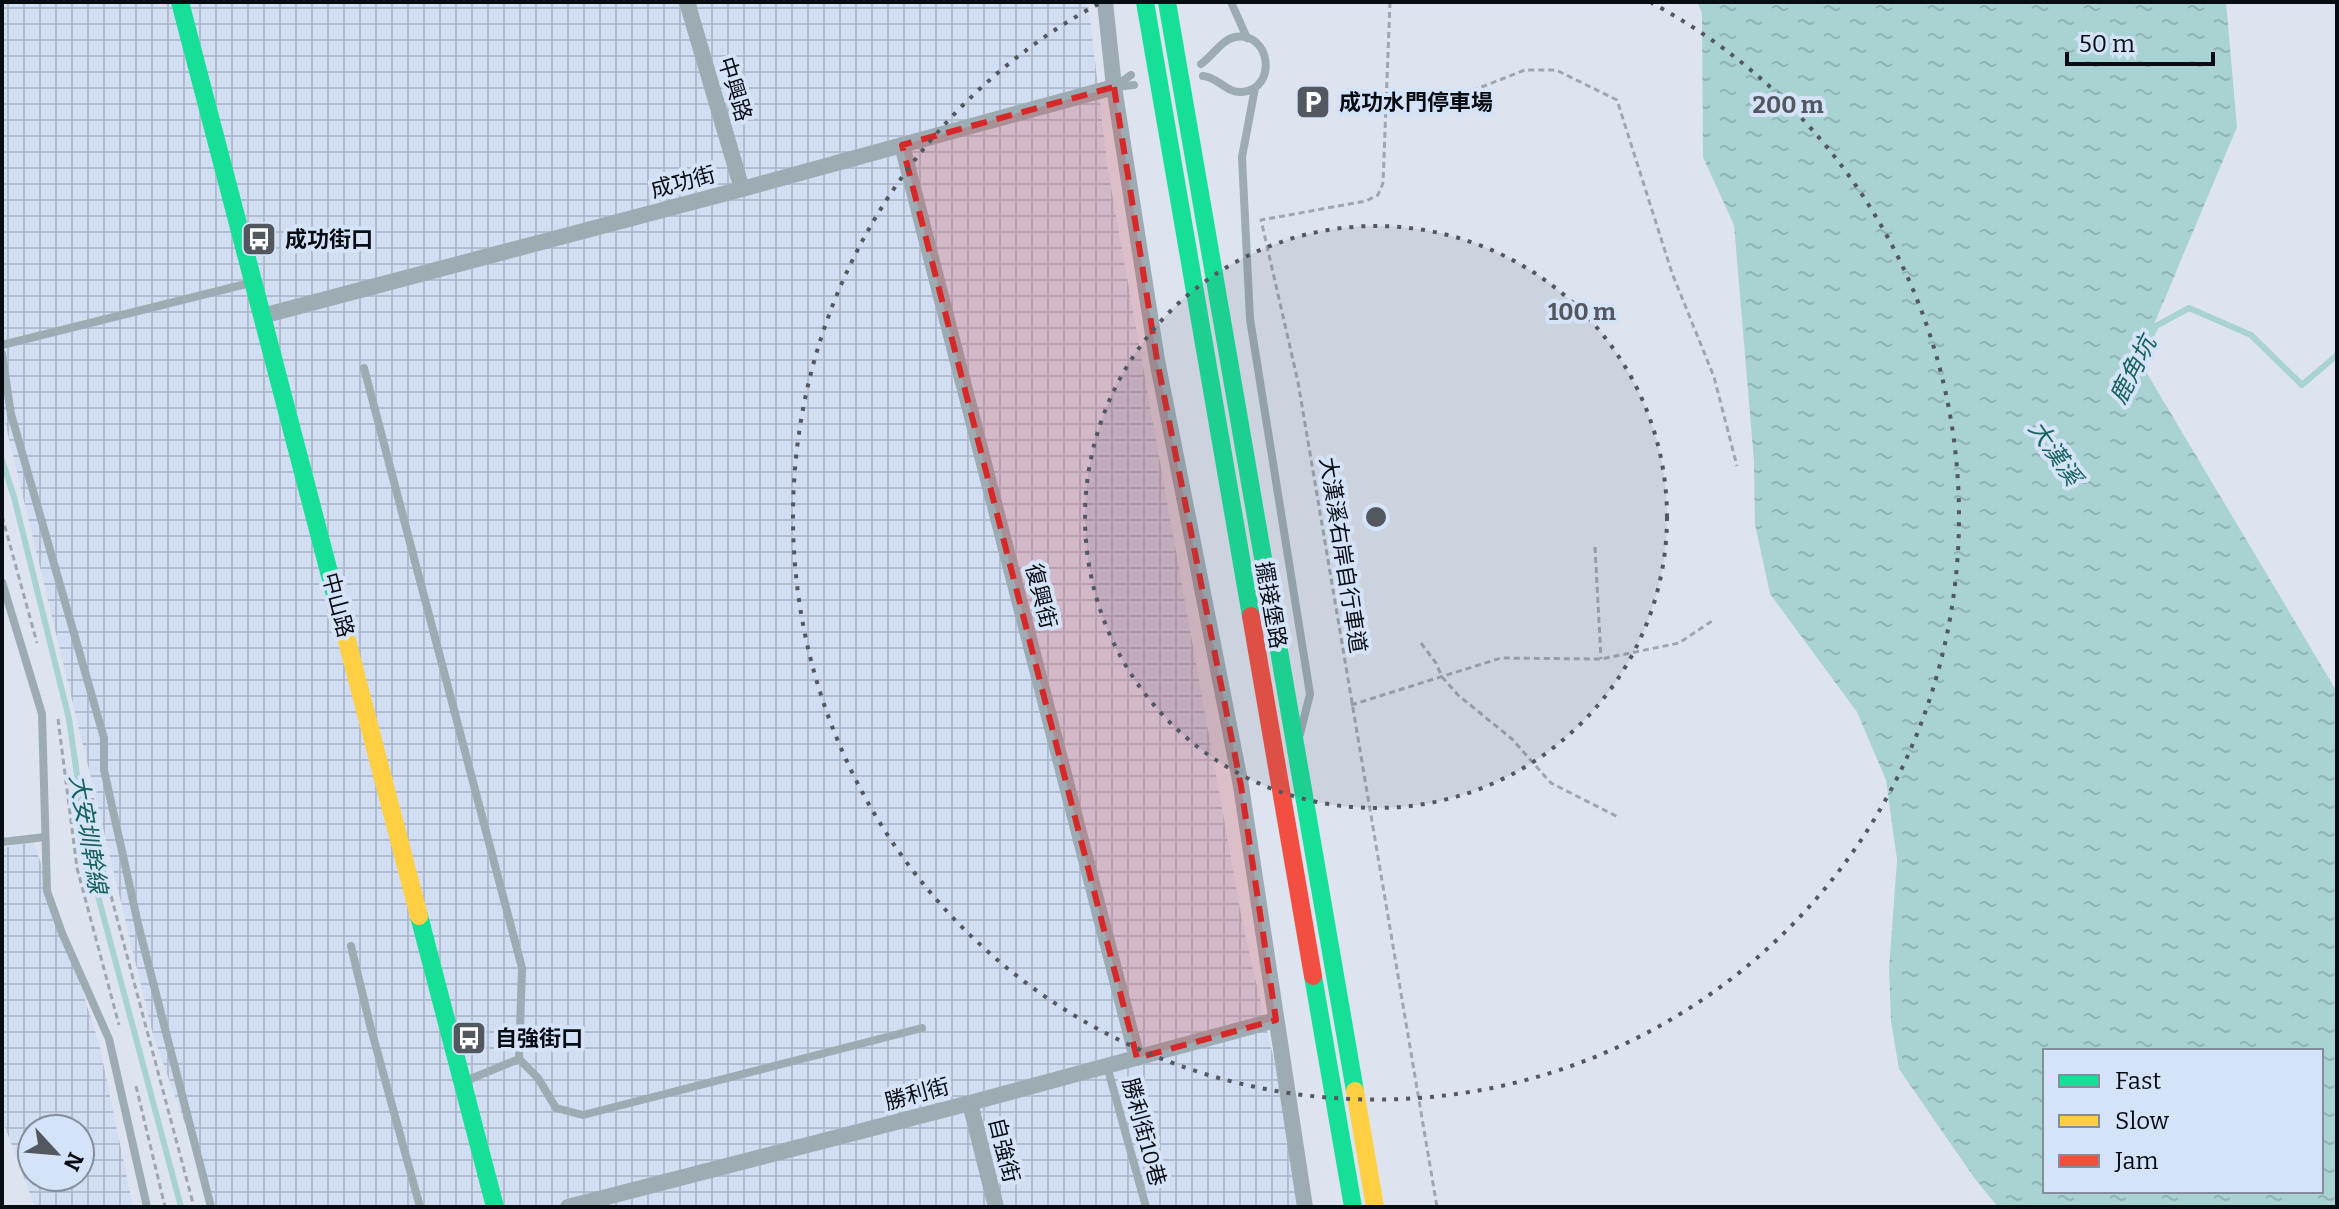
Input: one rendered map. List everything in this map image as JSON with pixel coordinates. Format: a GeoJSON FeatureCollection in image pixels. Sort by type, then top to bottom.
{"type":"FeatureCollection","features":[{"type":"Feature","properties":{"kind":"street","name":"中山路"},"geometry":{"type":"LineString","coordinates":[[180,2],[495,1207]]}},
{"type":"Feature","properties":{"kind":"street","name":"中興路"},"geometry":{"type":"LineString","coordinates":[[687,2],[742,189]]}},
{"type":"Feature","properties":{"kind":"street"},"geometry":{"type":"LineString","coordinates":[[1105,2],[1114,87],[1157,360],[1241,786],[1305,1207]]}},
{"type":"Feature","properties":{"kind":"street","name":"擺接堡路"},"geometry":{"type":"LineString","coordinates":[[1145,2],[1353,1207]]}},
{"type":"Feature","properties":{"kind":"street","name":"擺接堡路"},"geometry":{"type":"LineString","coordinates":[[1167,2],[1375,1207]]}},
{"type":"Feature","properties":{"kind":"street","name":"成功街"},"geometry":{"type":"LineString","coordinates":[[262,316],[1114,87]]}},
{"type":"Feature","properties":{"kind":"street","name":"復興街"},"geometry":{"type":"LineString","coordinates":[[902,145],[1137,1058]]}},
{"type":"Feature","properties":{"kind":"street","name":"勝利街"},"geometry":{"type":"LineString","coordinates":[[568,1207],[1276,1020]]}},
{"type":"Feature","properties":{"kind":"street","name":"自強街"},"geometry":{"type":"LineString","coordinates":[[970,1103],[996,1207]]}},
{"type":"Feature","properties":{"kind":"lane"},"geometry":{"type":"LineString","coordinates":[[1231,2],[1247,38]]}},
{"type":"Feature","properties":{"kind":"lane"},"geometry":{"type":"LineString","coordinates":[[1201,64],[1222,43],[1234,37],[1247,38],[1261,46],[1267,60],[1265,76],[1255,88],[1242,157],[1250,319],[1310,694],[1296,750]]}},
{"type":"Feature","properties":{"kind":"lane","name":"成功街"},"geometry":{"type":"LineString","coordinates":[[1114,87],[1131,75]]}},
{"type":"Feature","properties":{"kind":"lane"},"geometry":{"type":"LineString","coordinates":[[1203,76],[1212,77],[1228,89],[1241,92],[1255,88]]}},
{"type":"Feature","properties":{"kind":"lane","name":"成功街"},"geometry":{"type":"LineString","coordinates":[[1114,87],[1134,85]]}},
{"type":"Feature","properties":{"kind":"lane"},"geometry":{"type":"LineString","coordinates":[[2,345],[254,282]]}},
{"type":"Feature","properties":{"kind":"lane"},"geometry":{"type":"LineString","coordinates":[[2,354],[11,414],[104,738],[104,770],[132,899],[211,1207]]}},
{"type":"Feature","properties":{"kind":"lane"},"geometry":{"type":"LineString","coordinates":[[364,368],[522,968],[519,1059],[538,1078],[556,1108],[583,1115],[922,1028]]}},
{"type":"Feature","properties":{"kind":"lane"},"geometry":{"type":"LineString","coordinates":[[2,582],[42,714],[47,891],[109,1039],[147,1207]]}},
{"type":"Feature","properties":{"kind":"lane"},"geometry":{"type":"LineString","coordinates":[[2,842],[45,837]]}},
{"type":"Feature","properties":{"kind":"lane"},"geometry":{"type":"LineString","coordinates":[[351,946],[420,1207]]}},
{"type":"Feature","properties":{"kind":"lane"},"geometry":{"type":"LineString","coordinates":[[462,1082],[519,1059]]}},
{"type":"Feature","properties":{"kind":"lane","name":"勝利街10巷"},"geometry":{"type":"LineString","coordinates":[[1107,1066],[1146,1207]]}},
{"type":"Feature","properties":{"kind":"path","name":"大漢溪右岸自行車道"},"geometry":{"type":"LineString","coordinates":[[1390,2],[1383,183],[1378,195],[1366,201],[1261,220],[1298,382],[1437,1207]]}},
{"type":"Feature","properties":{"kind":"path"},"geometry":{"type":"LineString","coordinates":[[1386,106],[1415,113],[1525,70],[1556,70],[1617,100],[1672,273],[1714,377],[1737,466]]}},
{"type":"Feature","properties":{"kind":"path"},"geometry":{"type":"LineString","coordinates":[[2,516],[40,653]]}},
{"type":"Feature","properties":{"kind":"path"},"geometry":{"type":"LineString","coordinates":[[1595,547],[1601,659]]}},
{"type":"Feature","properties":{"kind":"path"},"geometry":{"type":"LineString","coordinates":[[1351,705],[1501,658],[1601,659],[1679,643],[1712,621]]}},
{"type":"Feature","properties":{"kind":"path"},"geometry":{"type":"LineString","coordinates":[[1421,643],[1442,677],[1458,695],[1512,739],[1551,783],[1620,818]]}},
{"type":"Feature","properties":{"kind":"path"},"geometry":{"type":"LineString","coordinates":[[56,714],[77,868],[120,1029]]}},
{"type":"Feature","properties":{"kind":"path"},"geometry":{"type":"LineString","coordinates":[[136,1087],[165,1207]]}},
{"type":"Feature","properties":{"kind":"highlighted area"},"geometry":{"type":"Polygon","coordinates":[[[1114,87],[1157,360],[1241,786],[1276,1020],[1137,1058],[902,145],[1114,87]]]}},
{"type":"Feature","properties":{"kind":"shaded area"},"geometry":{"type":"Polygon","coordinates":[[[2,2],[1088,2],[1108,171],[1243,926],[1308,1207],[215,1207],[153,1035],[4,418],[2,2]]]}},
{"type":"Feature","properties":{"kind":"shaded area"},"geometry":{"type":"Polygon","coordinates":[[[33,839],[99,1043],[133,1207],[35,1207],[30,1193],[96,1193],[96,1113],[16,1113],[16,1156],[2,1119],[2,849],[33,839]]]}},
{"type":"Feature","properties":{"kind":"water","name":"大漢溪"},"geometry":{"type":"Polygon","coordinates":[[[1697,2],[2226,2],[2237,127],[2139,360],[2337,692],[2337,1207],[1998,1207],[1899,1069],[1891,1021],[1889,969],[1897,860],[1886,780],[1857,712],[1770,594],[1755,524],[1754,461],[1734,225],[1703,157],[1702,13],[1697,2]]]}},
{"type":"Feature","properties":{"kind":"waterway","name":"鹿角坑"},"geometry":{"type":"LineString","coordinates":[[2137,364],[2156,326],[2189,308],[2251,335],[2302,385],[2337,355]]}},
{"type":"Feature","properties":{"kind":"waterway","name":"大安圳幹線"},"geometry":{"type":"LineString","coordinates":[[2,460],[69,719],[90,866],[181,1207]]}},
{"type":"Feature","properties":{"kind":"traffic: fast"},"geometry":{"type":"LineString","coordinates":[[180,2],[341,618]]}},
{"type":"Feature","properties":{"kind":"traffic: fast"},"geometry":{"type":"LineString","coordinates":[[1145,2],[1251,616]]}},
{"type":"Feature","properties":{"kind":"traffic: fast"},"geometry":{"type":"LineString","coordinates":[[1167,2],[1355,1091]]}},
{"type":"Feature","properties":{"kind":"traffic: fast"},"geometry":{"type":"LineString","coordinates":[[419,916],[495,1207]]}},
{"type":"Feature","properties":{"kind":"traffic: fast"},"geometry":{"type":"LineString","coordinates":[[1313,976],[1353,1207]]}},
{"type":"Feature","properties":{"kind":"traffic: slow"},"geometry":{"type":"LineString","coordinates":[[341,618],[419,916]]}},
{"type":"Feature","properties":{"kind":"traffic: slow"},"geometry":{"type":"LineString","coordinates":[[1355,1091],[1375,1207]]}},
{"type":"Feature","properties":{"kind":"traffic: jam"},"geometry":{"type":"LineString","coordinates":[[1251,616],[1313,976]]}},
{"type":"Feature","properties":{"kind":"place","name":"成功水門停車場"},"geometry":{"type":"Point","coordinates":[1313,102]}},
{"type":"Feature","properties":{"kind":"place","name":"成功街口"},"geometry":{"type":"Point","coordinates":[259,239]}},
{"type":"Feature","properties":{"kind":"place","name":"自強街口"},"geometry":{"type":"Point","coordinates":[469,1038]}}]}
